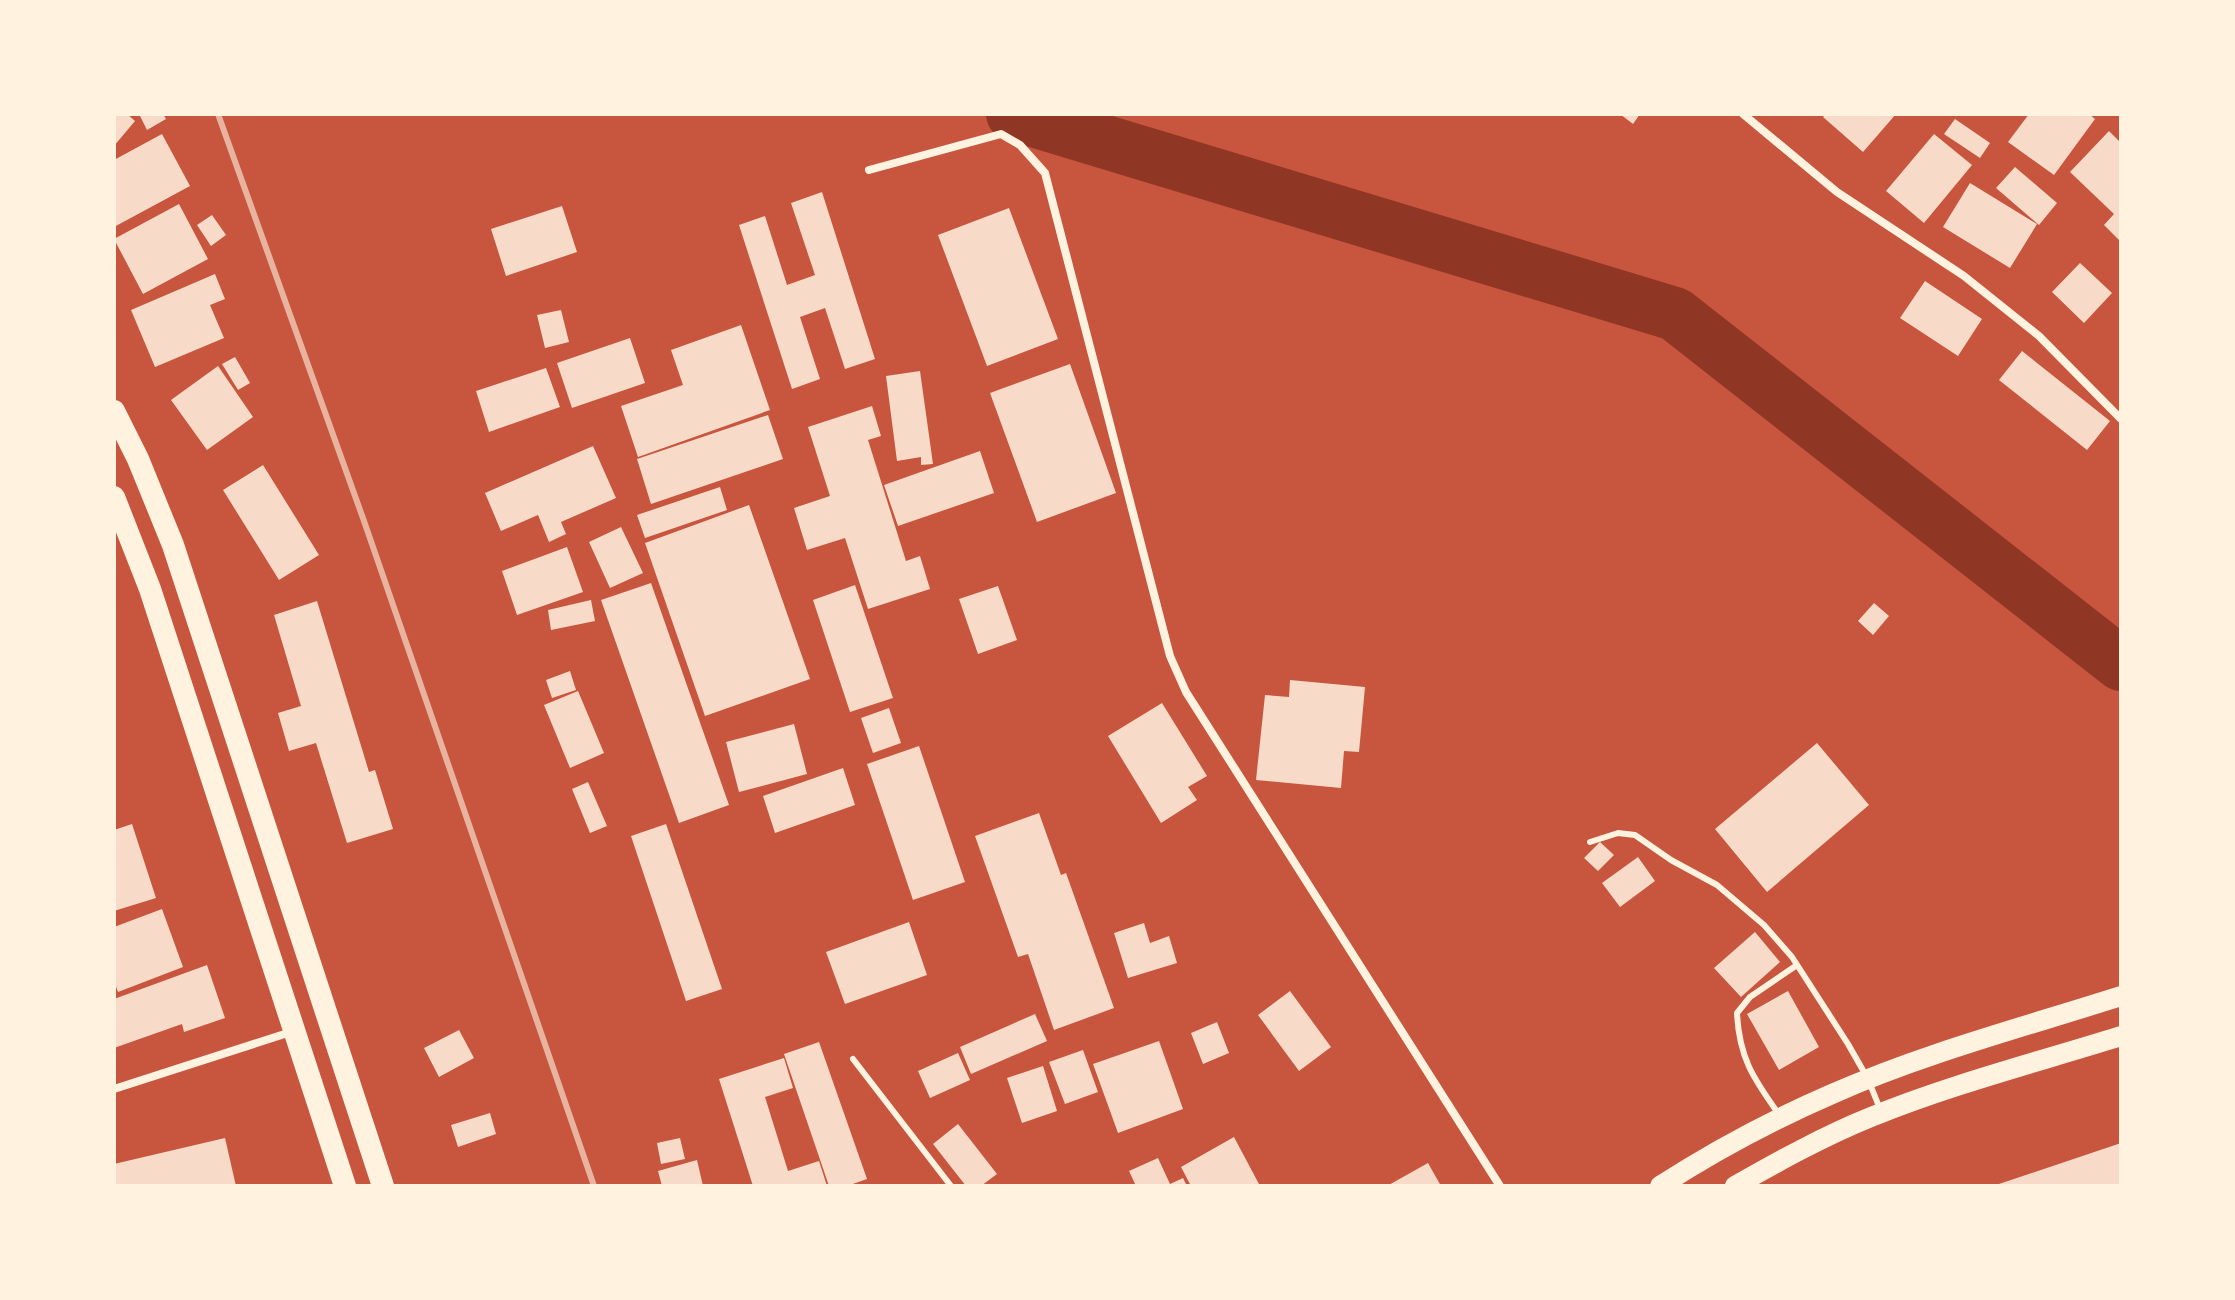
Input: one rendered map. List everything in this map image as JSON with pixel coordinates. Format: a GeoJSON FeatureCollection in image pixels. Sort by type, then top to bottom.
{"type":"FeatureCollection","features":[{"type":"Feature","properties":{"kind":"highway"},"geometry":{"type":"LineString","coordinates":[[114,411],[138,459],[173,545],[383,1186]]}},
{"type":"Feature","properties":{"kind":"highway"},"geometry":{"type":"LineString","coordinates":[[114,497],[150,589],[345,1186]]}},
{"type":"Feature","properties":{"kind":"main road"},"geometry":{"type":"LineString","coordinates":[[1660,1186],[1781,1118],[1868,1079],[2121,996]]}},
{"type":"Feature","properties":{"kind":"main road"},"geometry":{"type":"LineString","coordinates":[[1737,1186],[1808,1145],[1881,1113],[2121,1036]]}},
{"type":"Feature","properties":{"kind":"street"},"geometry":{"type":"LineString","coordinates":[[1743,114],[1837,192],[1964,276],[2039,336],[2121,419]]}},
{"type":"Feature","properties":{"kind":"street"},"geometry":{"type":"LineString","coordinates":[[869,170],[1001,134],[1020,145],[1045,173],[1170,656],[1186,692],[1500,1186]]}},
{"type":"Feature","properties":{"kind":"street"},"geometry":{"type":"LineString","coordinates":[[114,1089],[295,1030]]}},
{"type":"Feature","properties":{"kind":"lane"},"geometry":{"type":"LineString","coordinates":[[1590,842],[1618,833],[1635,835],[1671,860],[1717,885],[1764,925],[1797,965],[1868,1079],[1881,1113]]}},
{"type":"Feature","properties":{"kind":"lane"},"geometry":{"type":"LineString","coordinates":[[1781,1118],[1750,1073],[1738,1039],[1737,1013],[1750,997],[1797,965]]}},
{"type":"Feature","properties":{"kind":"lane"},"geometry":{"type":"LineString","coordinates":[[853,1059],[951,1186]]}},
{"type":"Feature","properties":{"kind":"building"},"geometry":{"type":"Polygon","coordinates":[[[114,114],[127,114],[135,121],[114,146],[114,114]]]}},
{"type":"Feature","properties":{"kind":"building"},"geometry":{"type":"Polygon","coordinates":[[[139,114],[163,114],[166,119],[147,130],[139,114]]]}},
{"type":"Feature","properties":{"kind":"building"},"geometry":{"type":"Polygon","coordinates":[[[1620,114],[1640,114],[1633,124],[1620,114]]]}},
{"type":"Feature","properties":{"kind":"building"},"geometry":{"type":"Polygon","coordinates":[[[1826,114],[1896,114],[1863,152],[1823,117],[1826,114]]]}},
{"type":"Feature","properties":{"kind":"building"},"geometry":{"type":"Polygon","coordinates":[[[2029,114],[2089,114],[2095,119],[2054,175],[2008,142],[2029,114]]]}},
{"type":"Feature","properties":{"kind":"building"},"geometry":{"type":"Polygon","coordinates":[[[1955,119],[1990,143],[1980,158],[1944,134],[1955,119]]]}},
{"type":"Feature","properties":{"kind":"building"},"geometry":{"type":"Polygon","coordinates":[[[2109,131],[2121,143],[2121,242],[2104,225],[2114,214],[2070,172],[2109,131]]]}},
{"type":"Feature","properties":{"kind":"building"},"geometry":{"type":"Polygon","coordinates":[[[162,134],[190,186],[114,227],[114,160],[162,134]]]}},
{"type":"Feature","properties":{"kind":"building"},"geometry":{"type":"Polygon","coordinates":[[[1934,134],[1972,165],[1924,223],[1886,191],[1934,134]]]}},
{"type":"Feature","properties":{"kind":"building"},"geometry":{"type":"Polygon","coordinates":[[[2015,167],[2057,203],[2039,225],[1996,188],[2015,167]]]}},
{"type":"Feature","properties":{"kind":"building"},"geometry":{"type":"Polygon","coordinates":[[[1970,183],[2037,224],[2010,268],[1943,227],[1970,183]]]}},
{"type":"Feature","properties":{"kind":"building"},"geometry":{"type":"Polygon","coordinates":[[[822,192],[875,359],[845,369],[825,308],[800,317],[820,379],[792,389],[739,225],[765,216],[787,285],[815,275],[791,203],[822,192]]]}},
{"type":"Feature","properties":{"kind":"building"},"geometry":{"type":"Polygon","coordinates":[[[179,204],[208,259],[143,294],[114,239],[179,204]]]}},
{"type":"Feature","properties":{"kind":"building"},"geometry":{"type":"Polygon","coordinates":[[[562,206],[577,252],[506,276],[491,229],[562,206]]]}},
{"type":"Feature","properties":{"kind":"building"},"geometry":{"type":"Polygon","coordinates":[[[1009,208],[1058,339],[987,366],[938,235],[1009,208]]]}},
{"type":"Feature","properties":{"kind":"building"},"geometry":{"type":"Polygon","coordinates":[[[212,215],[226,235],[211,246],[197,225],[212,215]]]}},
{"type":"Feature","properties":{"kind":"building"},"geometry":{"type":"Polygon","coordinates":[[[2080,263],[2112,293],[2084,323],[2052,292],[2080,263]]]}},
{"type":"Feature","properties":{"kind":"building"},"geometry":{"type":"Polygon","coordinates":[[[215,274],[225,299],[210,305],[224,338],[155,367],[131,310],[215,274]]]}},
{"type":"Feature","properties":{"kind":"building"},"geometry":{"type":"Polygon","coordinates":[[[1925,281],[1982,319],[1958,356],[1900,318],[1925,281]]]}},
{"type":"Feature","properties":{"kind":"building"},"geometry":{"type":"Polygon","coordinates":[[[561,310],[569,342],[545,348],[537,315],[561,310]]]}},
{"type":"Feature","properties":{"kind":"building"},"geometry":{"type":"Polygon","coordinates":[[[741,325],[770,410],[638,457],[621,406],[683,385],[671,350],[741,325]]]}},
{"type":"Feature","properties":{"kind":"building"},"geometry":{"type":"Polygon","coordinates":[[[630,338],[645,383],[572,408],[557,363],[630,338]]]}},
{"type":"Feature","properties":{"kind":"building"},"geometry":{"type":"Polygon","coordinates":[[[2022,351],[2110,421],[2087,450],[1999,380],[2022,351]]]}},
{"type":"Feature","properties":{"kind":"building"},"geometry":{"type":"Polygon","coordinates":[[[235,357],[250,383],[238,390],[222,364],[235,357]]]}},
{"type":"Feature","properties":{"kind":"building"},"geometry":{"type":"Polygon","coordinates":[[[1070,364],[1116,493],[1037,522],[990,393],[1070,364]]]}},
{"type":"Feature","properties":{"kind":"building"},"geometry":{"type":"Polygon","coordinates":[[[218,366],[253,417],[207,450],[171,400],[218,366]]]}},
{"type":"Feature","properties":{"kind":"building"},"geometry":{"type":"Polygon","coordinates":[[[546,368],[560,407],[489,432],[476,391],[546,368]]]}},
{"type":"Feature","properties":{"kind":"building"},"geometry":{"type":"Polygon","coordinates":[[[920,371],[933,464],[921,465],[921,457],[897,461],[886,376],[920,371]]]}},
{"type":"Feature","properties":{"kind":"building"},"geometry":{"type":"Polygon","coordinates":[[[872,406],[881,436],[868,440],[906,561],[920,556],[930,589],[868,609],[845,538],[807,550],[794,508],[830,496],[808,427],[872,406]]]}},
{"type":"Feature","properties":{"kind":"building"},"geometry":{"type":"Polygon","coordinates":[[[768,415],[783,459],[651,504],[637,459],[768,415]]]}},
{"type":"Feature","properties":{"kind":"building"},"geometry":{"type":"Polygon","coordinates":[[[593,446],[616,498],[561,522],[566,534],[549,542],[538,515],[501,531],[485,493],[593,446]]]}},
{"type":"Feature","properties":{"kind":"building"},"geometry":{"type":"Polygon","coordinates":[[[980,451],[994,493],[898,526],[884,485],[980,451]]]}},
{"type":"Feature","properties":{"kind":"building"},"geometry":{"type":"Polygon","coordinates":[[[263,465],[319,555],[279,580],[223,490],[263,465]]]}},
{"type":"Feature","properties":{"kind":"building"},"geometry":{"type":"Polygon","coordinates":[[[720,487],[727,510],[645,538],[637,515],[720,487]]]}},
{"type":"Feature","properties":{"kind":"building"},"geometry":{"type":"Polygon","coordinates":[[[749,505],[810,679],[705,716],[645,543],[749,505]]]}},
{"type":"Feature","properties":{"kind":"building"},"geometry":{"type":"Polygon","coordinates":[[[621,527],[643,573],[610,588],[589,542],[621,527]]]}},
{"type":"Feature","properties":{"kind":"building"},"geometry":{"type":"Polygon","coordinates":[[[567,547],[583,592],[517,615],[502,571],[567,547]]]}},
{"type":"Feature","properties":{"kind":"building"},"geometry":{"type":"Polygon","coordinates":[[[651,583],[729,805],[679,823],[601,600],[651,583]]]}},
{"type":"Feature","properties":{"kind":"building"},"geometry":{"type":"Polygon","coordinates":[[[855,585],[893,698],[850,712],[813,600],[855,585]]]}},
{"type":"Feature","properties":{"kind":"building"},"geometry":{"type":"Polygon","coordinates":[[[998,586],[1017,640],[978,654],[959,599],[998,586]]]}},
{"type":"Feature","properties":{"kind":"building"},"geometry":{"type":"Polygon","coordinates":[[[591,600],[595,621],[551,630],[548,610],[591,600]]]}},
{"type":"Feature","properties":{"kind":"building"},"geometry":{"type":"Polygon","coordinates":[[[317,601],[369,772],[375,770],[393,829],[347,843],[316,743],[289,751],[278,713],[301,706],[274,615],[317,601]]]}},
{"type":"Feature","properties":{"kind":"building"},"geometry":{"type":"Polygon","coordinates":[[[1874,603],[1889,616],[1873,635],[1858,621],[1874,603]]]}},
{"type":"Feature","properties":{"kind":"building"},"geometry":{"type":"Polygon","coordinates":[[[570,671],[576,690],[552,698],[546,680],[570,671]]]}},
{"type":"Feature","properties":{"kind":"building"},"geometry":{"type":"Polygon","coordinates":[[[1290,680],[1365,687],[1359,752],[1344,751],[1341,788],[1256,780],[1265,695],[1289,697],[1290,680]]]}},
{"type":"Feature","properties":{"kind":"building"},"geometry":{"type":"Polygon","coordinates":[[[578,691],[604,753],[570,768],[544,705],[578,691]]]}},
{"type":"Feature","properties":{"kind":"building"},"geometry":{"type":"Polygon","coordinates":[[[1162,703],[1207,776],[1188,787],[1197,800],[1161,823],[1108,736],[1162,703]]]}},
{"type":"Feature","properties":{"kind":"building"},"geometry":{"type":"Polygon","coordinates":[[[889,708],[901,743],[873,753],[861,718],[889,708]]]}},
{"type":"Feature","properties":{"kind":"building"},"geometry":{"type":"Polygon","coordinates":[[[794,724],[807,774],[739,792],[726,742],[794,724]]]}},
{"type":"Feature","properties":{"kind":"building"},"geometry":{"type":"Polygon","coordinates":[[[1817,743],[1869,805],[1767,892],[1715,829],[1817,743]]]}},
{"type":"Feature","properties":{"kind":"building"},"geometry":{"type":"Polygon","coordinates":[[[919,746],[965,882],[913,900],[867,764],[919,746]]]}},
{"type":"Feature","properties":{"kind":"building"},"geometry":{"type":"Polygon","coordinates":[[[843,768],[855,805],[775,833],[763,796],[843,768]]]}},
{"type":"Feature","properties":{"kind":"building"},"geometry":{"type":"Polygon","coordinates":[[[588,782],[607,826],[590,833],[572,789],[588,782]]]}},
{"type":"Feature","properties":{"kind":"building"},"geometry":{"type":"Polygon","coordinates":[[[1039,813],[1061,875],[1066,873],[1114,1008],[1054,1030],[1028,954],[1018,957],[975,836],[1039,813]]]}},
{"type":"Feature","properties":{"kind":"building"},"geometry":{"type":"Polygon","coordinates":[[[132,824],[156,898],[114,911],[114,830],[132,824]]]}},
{"type":"Feature","properties":{"kind":"building"},"geometry":{"type":"Polygon","coordinates":[[[666,824],[722,989],[686,1001],[631,836],[666,824]]]}},
{"type":"Feature","properties":{"kind":"building"},"geometry":{"type":"Polygon","coordinates":[[[1600,842],[1614,855],[1598,871],[1584,858],[1600,842]]]}},
{"type":"Feature","properties":{"kind":"building"},"geometry":{"type":"Polygon","coordinates":[[[1638,857],[1655,881],[1620,907],[1602,883],[1638,857]]]}},
{"type":"Feature","properties":{"kind":"building"},"geometry":{"type":"Polygon","coordinates":[[[162,909],[183,967],[118,992],[114,981],[114,927],[162,909]]]}},
{"type":"Feature","properties":{"kind":"building"},"geometry":{"type":"Polygon","coordinates":[[[909,922],[927,975],[845,1004],[826,952],[909,922]]]}},
{"type":"Feature","properties":{"kind":"building"},"geometry":{"type":"Polygon","coordinates":[[[1144,923],[1150,943],[1169,936],[1177,963],[1128,978],[1114,933],[1144,923]]]}},
{"type":"Feature","properties":{"kind":"building"},"geometry":{"type":"Polygon","coordinates":[[[1755,932],[1780,962],[1741,997],[1714,968],[1755,932]]]}},
{"type":"Feature","properties":{"kind":"building"},"geometry":{"type":"Polygon","coordinates":[[[207,965],[225,1018],[184,1032],[182,1024],[114,1048],[114,999],[207,965]]]}},
{"type":"Feature","properties":{"kind":"building"},"geometry":{"type":"Polygon","coordinates":[[[1290,991],[1331,1047],[1299,1071],[1258,1015],[1290,991]]]}},
{"type":"Feature","properties":{"kind":"building"},"geometry":{"type":"Polygon","coordinates":[[[1788,991],[1819,1047],[1779,1070],[1747,1014],[1788,991]]]}},
{"type":"Feature","properties":{"kind":"building"},"geometry":{"type":"Polygon","coordinates":[[[1035,1014],[1047,1041],[971,1074],[960,1047],[1035,1014]]]}},
{"type":"Feature","properties":{"kind":"building"},"geometry":{"type":"Polygon","coordinates":[[[1217,1022],[1229,1053],[1203,1064],[1191,1033],[1217,1022]]]}},
{"type":"Feature","properties":{"kind":"building"},"geometry":{"type":"Polygon","coordinates":[[[459,1030],[474,1058],[439,1077],[424,1048],[459,1030]]]}},
{"type":"Feature","properties":{"kind":"building"},"geometry":{"type":"Polygon","coordinates":[[[1159,1041],[1183,1109],[1118,1133],[1093,1064],[1159,1041]]]}},
{"type":"Feature","properties":{"kind":"building"},"geometry":{"type":"Polygon","coordinates":[[[819,1042],[867,1179],[847,1186],[829,1186],[784,1054],[819,1042]]]}},
{"type":"Feature","properties":{"kind":"building"},"geometry":{"type":"Polygon","coordinates":[[[1083,1050],[1098,1092],[1065,1104],[1049,1062],[1083,1050]]]}},
{"type":"Feature","properties":{"kind":"building"},"geometry":{"type":"Polygon","coordinates":[[[958,1053],[970,1080],[930,1098],[918,1071],[958,1053]]]}},
{"type":"Feature","properties":{"kind":"building"},"geometry":{"type":"Polygon","coordinates":[[[784,1058],[793,1088],[765,1097],[788,1171],[819,1161],[827,1186],[753,1186],[719,1079],[784,1058]]]}},
{"type":"Feature","properties":{"kind":"building"},"geometry":{"type":"Polygon","coordinates":[[[1043,1066],[1057,1111],[1022,1123],[1007,1078],[1043,1066]]]}},
{"type":"Feature","properties":{"kind":"building"},"geometry":{"type":"Polygon","coordinates":[[[490,1113],[496,1134],[458,1147],[451,1125],[490,1113]]]}},
{"type":"Feature","properties":{"kind":"building"},"geometry":{"type":"Polygon","coordinates":[[[958,1124],[997,1174],[981,1186],[966,1186],[933,1144],[958,1124]]]}},
{"type":"Feature","properties":{"kind":"building"},"geometry":{"type":"Polygon","coordinates":[[[1234,1137],[1260,1186],[1191,1186],[1181,1167],[1234,1137]]]}},
{"type":"Feature","properties":{"kind":"building"},"geometry":{"type":"Polygon","coordinates":[[[225,1138],[236,1186],[114,1186],[114,1164],[225,1138]]]}},
{"type":"Feature","properties":{"kind":"building"},"geometry":{"type":"Polygon","coordinates":[[[680,1138],[685,1159],[661,1164],[657,1143],[680,1138]]]}},
{"type":"Feature","properties":{"kind":"building"},"geometry":{"type":"Polygon","coordinates":[[[2121,1143],[2121,1186],[1996,1185],[2121,1143]]]}},
{"type":"Feature","properties":{"kind":"building"},"geometry":{"type":"Polygon","coordinates":[[[1158,1158],[1170,1184],[1183,1178],[1187,1186],[1136,1186],[1129,1171],[1158,1158]]]}},
{"type":"Feature","properties":{"kind":"building"},"geometry":{"type":"Polygon","coordinates":[[[697,1160],[703,1186],[662,1186],[658,1171],[697,1160]]]}},
{"type":"Feature","properties":{"kind":"building"},"geometry":{"type":"Polygon","coordinates":[[[1428,1163],[1441,1186],[1387,1186],[1428,1163]]]}},
{"type":"Feature","properties":{"kind":"waterway"},"geometry":{"type":"LineString","coordinates":[[1013,114],[1675,314],[2121,664]]}},
{"type":"Feature","properties":{"kind":"railway"},"geometry":{"type":"LineString","coordinates":[[218,114],[364,521],[594,1186]]}}]}
